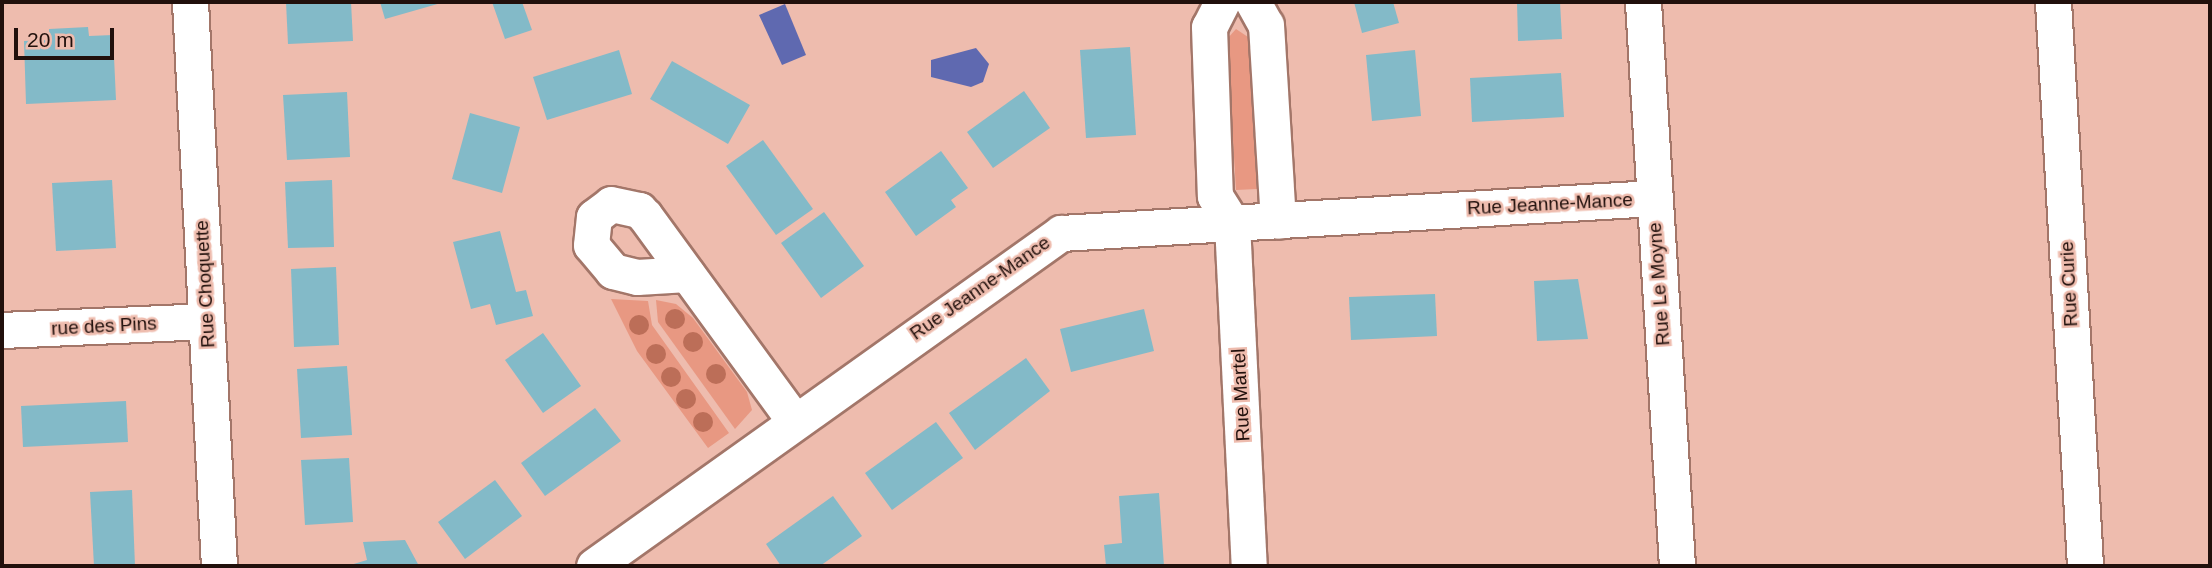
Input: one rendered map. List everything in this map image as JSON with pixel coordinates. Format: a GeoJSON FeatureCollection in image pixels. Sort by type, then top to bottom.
{"type":"FeatureCollection","features":[{"type":"Feature","properties":{"kind":"street","name":"Rue Choquette"},"geometry":{"type":"LineString","coordinates":[[190,2],[219,566]]}},
{"type":"Feature","properties":{"kind":"street"},"geometry":{"type":"LineString","coordinates":[[1222,2],[1209,27],[1215,197],[1232,223]]}},
{"type":"Feature","properties":{"kind":"street"},"geometry":{"type":"LineString","coordinates":[[1253,2],[1266,25],[1278,220]]}},
{"type":"Feature","properties":{"kind":"street","name":"Rue Le Moyne"},"geometry":{"type":"LineString","coordinates":[[1643,2],[1677,566]]}},
{"type":"Feature","properties":{"kind":"street","name":"Rue Curie"},"geometry":{"type":"LineString","coordinates":[[2053,2],[2085,566]]}},
{"type":"Feature","properties":{"kind":"street","name":"Rue Jeanne-Mance"},"geometry":{"type":"LineString","coordinates":[[594,566],[794,420],[1053,237],[1080,229],[1232,223],[1654,198]]}},
{"type":"Feature","properties":{"kind":"street","name":"Rue Martel"},"geometry":{"type":"LineString","coordinates":[[1232,223],[1249,566]]}},
{"type":"Feature","properties":{"kind":"street"},"geometry":{"type":"LineString","coordinates":[[687,274],[794,420]]}},
{"type":"Feature","properties":{"kind":"street","name":"rue des Pins"},"geometry":{"type":"LineString","coordinates":[[2,330],[206,321]]}},
{"type":"Feature","properties":{"kind":"shaded area"},"geometry":{"type":"Polygon","coordinates":[[[1236,29],[1248,37],[1257,189],[1236,190],[1227,39],[1236,29]]]}},
{"type":"Feature","properties":{"kind":"shaded area"},"geometry":{"type":"Polygon","coordinates":[[[611,299],[648,301],[652,325],[729,433],[708,448],[637,351],[611,299]]]}},
{"type":"Feature","properties":{"kind":"shaded area"},"geometry":{"type":"Polygon","coordinates":[[[656,300],[676,304],[693,318],[747,392],[752,410],[735,429],[658,322],[656,300]]]}},
{"type":"Feature","properties":{"kind":"water"},"geometry":{"type":"Polygon","coordinates":[[[785,4],[806,55],[782,65],[759,15],[785,4]]]}},
{"type":"Feature","properties":{"kind":"water"},"geometry":{"type":"Polygon","coordinates":[[[976,48],[989,64],[983,82],[971,87],[931,77],[931,60],[976,48]]]}},
{"type":"Feature","properties":{"kind":"building"},"geometry":{"type":"Polygon","coordinates":[[[286,2],[351,2],[353,41],[288,44],[286,2]]]}},
{"type":"Feature","properties":{"kind":"building"},"geometry":{"type":"Polygon","coordinates":[[[380,2],[441,2],[441,3],[385,19],[380,2]]]}},
{"type":"Feature","properties":{"kind":"building"},"geometry":{"type":"Polygon","coordinates":[[[492,2],[522,2],[532,30],[505,39],[492,2]]]}},
{"type":"Feature","properties":{"kind":"building"},"geometry":{"type":"Polygon","coordinates":[[[1354,2],[1393,2],[1399,23],[1362,33],[1354,2]]]}},
{"type":"Feature","properties":{"kind":"building"},"geometry":{"type":"Polygon","coordinates":[[[1517,2],[1560,2],[1562,39],[1518,41],[1517,2]]]}},
{"type":"Feature","properties":{"kind":"building"},"geometry":{"type":"Polygon","coordinates":[[[88,27],[89,36],[113,35],[116,100],[26,104],[24,41],[49,40],[49,29],[88,27]]]}},
{"type":"Feature","properties":{"kind":"building"},"geometry":{"type":"Polygon","coordinates":[[[1130,47],[1136,135],[1086,138],[1080,50],[1130,47]]]}},
{"type":"Feature","properties":{"kind":"building"},"geometry":{"type":"Polygon","coordinates":[[[619,50],[632,94],[547,120],[533,77],[619,50]]]}},
{"type":"Feature","properties":{"kind":"building"},"geometry":{"type":"Polygon","coordinates":[[[1415,50],[1421,116],[1372,121],[1366,55],[1415,50]]]}},
{"type":"Feature","properties":{"kind":"building"},"geometry":{"type":"Polygon","coordinates":[[[672,61],[750,105],[728,144],[650,99],[672,61]]]}},
{"type":"Feature","properties":{"kind":"building"},"geometry":{"type":"Polygon","coordinates":[[[1561,73],[1564,117],[1472,122],[1470,78],[1561,73]]]}},
{"type":"Feature","properties":{"kind":"building"},"geometry":{"type":"Polygon","coordinates":[[[1024,91],[1050,128],[993,168],[967,132],[1024,91]]]}},
{"type":"Feature","properties":{"kind":"building"},"geometry":{"type":"Polygon","coordinates":[[[347,92],[350,157],[287,160],[283,95],[347,92]]]}},
{"type":"Feature","properties":{"kind":"building"},"geometry":{"type":"Polygon","coordinates":[[[470,113],[520,127],[502,193],[452,179],[470,113]]]}},
{"type":"Feature","properties":{"kind":"building"},"geometry":{"type":"Polygon","coordinates":[[[763,140],[813,209],[776,235],[726,166],[763,140]]]}},
{"type":"Feature","properties":{"kind":"building"},"geometry":{"type":"Polygon","coordinates":[[[941,151],[968,188],[951,200],[956,207],[916,236],[885,192],[941,151]]]}},
{"type":"Feature","properties":{"kind":"building"},"geometry":{"type":"Polygon","coordinates":[[[112,180],[116,248],[56,251],[52,183],[112,180]]]}},
{"type":"Feature","properties":{"kind":"building"},"geometry":{"type":"Polygon","coordinates":[[[332,180],[334,247],[288,248],[285,182],[332,180]]]}},
{"type":"Feature","properties":{"kind":"building"},"geometry":{"type":"Polygon","coordinates":[[[824,212],[864,266],[821,298],[781,243],[824,212]]]}},
{"type":"Feature","properties":{"kind":"building"},"geometry":{"type":"Polygon","coordinates":[[[500,231],[516,292],[526,290],[533,316],[496,325],[490,304],[471,309],[453,242],[500,231]]]}},
{"type":"Feature","properties":{"kind":"building"},"geometry":{"type":"Polygon","coordinates":[[[336,267],[339,345],[294,347],[291,269],[336,267]]]}},
{"type":"Feature","properties":{"kind":"building"},"geometry":{"type":"Polygon","coordinates":[[[1578,279],[1588,339],[1537,341],[1534,281],[1578,279]]]}},
{"type":"Feature","properties":{"kind":"building"},"geometry":{"type":"Polygon","coordinates":[[[1435,294],[1437,336],[1351,340],[1349,297],[1435,294]]]}},
{"type":"Feature","properties":{"kind":"building"},"geometry":{"type":"Polygon","coordinates":[[[1144,309],[1154,351],[1071,372],[1060,329],[1144,309]]]}},
{"type":"Feature","properties":{"kind":"building"},"geometry":{"type":"Polygon","coordinates":[[[543,333],[581,386],[543,413],[505,360],[543,333]]]}},
{"type":"Feature","properties":{"kind":"building"},"geometry":{"type":"Polygon","coordinates":[[[1026,358],[1050,391],[975,450],[949,413],[1026,358]]]}},
{"type":"Feature","properties":{"kind":"building"},"geometry":{"type":"Polygon","coordinates":[[[347,366],[352,435],[301,438],[297,369],[347,366]]]}},
{"type":"Feature","properties":{"kind":"building"},"geometry":{"type":"Polygon","coordinates":[[[126,401],[128,442],[23,447],[21,406],[126,401]]]}},
{"type":"Feature","properties":{"kind":"building"},"geometry":{"type":"Polygon","coordinates":[[[595,408],[621,441],[545,496],[521,463],[595,408]]]}},
{"type":"Feature","properties":{"kind":"building"},"geometry":{"type":"Polygon","coordinates":[[[936,422],[963,458],[892,510],[865,473],[936,422]]]}},
{"type":"Feature","properties":{"kind":"building"},"geometry":{"type":"Polygon","coordinates":[[[349,458],[353,522],[305,525],[301,460],[349,458]]]}},
{"type":"Feature","properties":{"kind":"building"},"geometry":{"type":"Polygon","coordinates":[[[495,480],[522,516],[465,559],[438,522],[495,480]]]}},
{"type":"Feature","properties":{"kind":"building"},"geometry":{"type":"Polygon","coordinates":[[[132,490],[135,566],[94,566],[90,492],[132,490]]]}},
{"type":"Feature","properties":{"kind":"building"},"geometry":{"type":"Polygon","coordinates":[[[1159,493],[1164,566],[1106,566],[1104,545],[1122,543],[1119,496],[1159,493]]]}},
{"type":"Feature","properties":{"kind":"building"},"geometry":{"type":"Polygon","coordinates":[[[833,496],[862,536],[820,566],[781,566],[766,544],[833,496]]]}},
{"type":"Feature","properties":{"kind":"building"},"geometry":{"type":"Polygon","coordinates":[[[405,540],[419,566],[347,566],[367,560],[363,542],[405,540]]]}}]}
